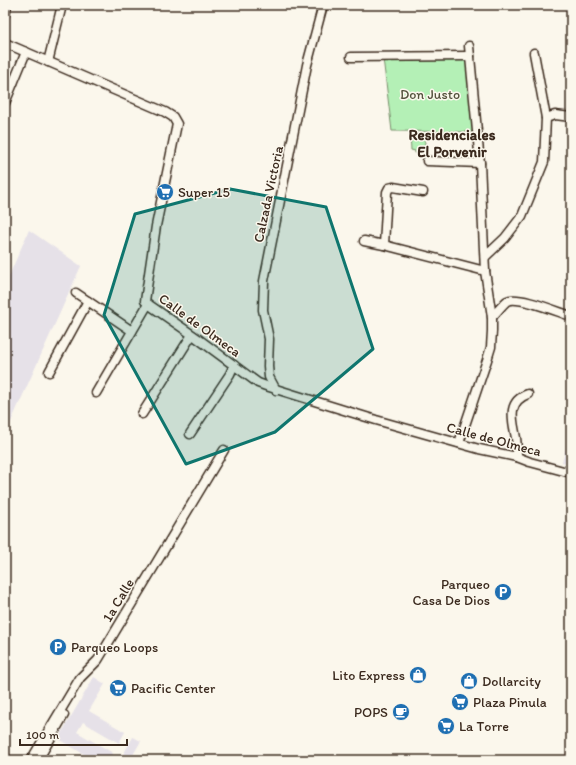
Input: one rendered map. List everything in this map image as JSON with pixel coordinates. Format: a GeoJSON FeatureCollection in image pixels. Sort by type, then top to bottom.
{"type":"FeatureCollection","features":[{"type":"Feature","properties":{"kind":"street"},"geometry":{"type":"LineString","coordinates":[[5,14],[7,5]]}},
{"type":"Feature","properties":{"kind":"street"},"geometry":{"type":"LineString","coordinates":[[48,62],[62,5]]}},
{"type":"Feature","properties":{"kind":"street","name":"Calzada Victoria"},"geometry":{"type":"LineString","coordinates":[[276,390],[268,372],[269,339],[263,310],[264,281],[307,65],[323,5]]}},
{"type":"Feature","properties":{"kind":"street","name":"Calle de Olmeca"},"geometry":{"type":"LineString","coordinates":[[5,43],[166,112],[173,117],[177,124],[156,226],[144,301],[190,338],[234,365],[258,383],[276,390],[376,420],[517,457],[571,473]]}},
{"type":"Feature","properties":{"kind":"street"},"geometry":{"type":"LineString","coordinates":[[459,443],[487,360],[492,332],[492,318],[485,270],[480,163],[469,46]]}},
{"type":"Feature","properties":{"kind":"street"},"geometry":{"type":"LineString","coordinates":[[5,103],[26,52]]}},
{"type":"Feature","properties":{"kind":"street"},"geometry":{"type":"LineString","coordinates":[[485,257],[505,238],[522,216],[544,162],[546,118],[534,53]]}},
{"type":"Feature","properties":{"kind":"street"},"geometry":{"type":"LineString","coordinates":[[351,57],[470,56]]}},
{"type":"Feature","properties":{"kind":"street"},"geometry":{"type":"LineString","coordinates":[[5,80],[13,83]]}},
{"type":"Feature","properties":{"kind":"street"},"geometry":{"type":"LineString","coordinates":[[546,118],[556,114],[571,117]]}},
{"type":"Feature","properties":{"kind":"street"},"geometry":{"type":"LineString","coordinates":[[427,161],[480,163]]}},
{"type":"Feature","properties":{"kind":"street"},"geometry":{"type":"LineString","coordinates":[[384,245],[387,192],[389,188],[393,187],[423,192]]}},
{"type":"Feature","properties":{"kind":"street"},"geometry":{"type":"LineString","coordinates":[[364,241],[485,270]]}},
{"type":"Feature","properties":{"kind":"street"},"geometry":{"type":"LineString","coordinates":[[76,293],[132,331]]}},
{"type":"Feature","properties":{"kind":"street"},"geometry":{"type":"LineString","coordinates":[[492,318],[507,302],[515,300],[525,301],[571,316]]}},
{"type":"Feature","properties":{"kind":"street"},"geometry":{"type":"LineString","coordinates":[[49,372],[88,301]]}},
{"type":"Feature","properties":{"kind":"street"},"geometry":{"type":"LineString","coordinates":[[96,392],[148,304]]}},
{"type":"Feature","properties":{"kind":"street"},"geometry":{"type":"LineString","coordinates":[[142,414],[190,338]]}},
{"type":"Feature","properties":{"kind":"street"},"geometry":{"type":"LineString","coordinates":[[190,434],[230,374],[234,365]]}},
{"type":"Feature","properties":{"kind":"street"},"geometry":{"type":"LineString","coordinates":[[517,457],[512,412],[519,399],[528,394]]}},
{"type":"Feature","properties":{"kind":"street","name":"1a Calle"},"geometry":{"type":"LineString","coordinates":[[31,760],[80,678],[98,660],[224,450]]}},
{"type":"Feature","properties":{"kind":"street"},"geometry":{"type":"LineString","coordinates":[[38,760],[64,715]]}},
{"type":"Feature","properties":{"kind":"highlighted area"},"geometry":{"type":"Polygon","coordinates":[[[230,189],[326,207],[373,349],[275,432],[186,464],[104,315],[135,214],[230,189]]]}},
{"type":"Feature","properties":{"kind":"shaded area"},"geometry":{"type":"Polygon","coordinates":[[[29,230],[81,266],[5,435],[5,285],[29,230]]]}},
{"type":"Feature","properties":{"kind":"shaded area"},"geometry":{"type":"Polygon","coordinates":[[[571,432],[571,464],[562,462],[571,432]]]}},
{"type":"Feature","properties":{"kind":"shaded area"},"geometry":{"type":"Polygon","coordinates":[[[94,677],[105,684],[89,711],[125,732],[119,743],[83,722],[77,732],[113,753],[108,760],[94,760],[58,739],[94,677]]]}},
{"type":"Feature","properties":{"kind":"shaded area"},"geometry":{"type":"Polygon","coordinates":[[[133,737],[141,741],[130,760],[120,760],[133,737]]]}},
{"type":"Feature","properties":{"kind":"green space","name":"Don Justo"},"geometry":{"type":"Polygon","coordinates":[[[470,56],[477,132],[392,131],[383,58],[470,56]]]}},
{"type":"Feature","properties":{"kind":"green space"},"geometry":{"type":"Polygon","coordinates":[[[410,134],[424,134],[426,154],[415,153],[415,151],[411,150],[410,134]]]}},
{"type":"Feature","properties":{"kind":"place","name":"Super 15"},"geometry":{"type":"Point","coordinates":[165,192]}},
{"type":"Feature","properties":{"kind":"place","name":"Parqueo Casa De Dios"},"geometry":{"type":"Point","coordinates":[503,592]}},
{"type":"Feature","properties":{"kind":"place","name":"Parqueo Loops"},"geometry":{"type":"Point","coordinates":[58,647]}},
{"type":"Feature","properties":{"kind":"place","name":"Lito Express"},"geometry":{"type":"Point","coordinates":[418,675]}},
{"type":"Feature","properties":{"kind":"place","name":"Dollarcity"},"geometry":{"type":"Point","coordinates":[469,681]}},
{"type":"Feature","properties":{"kind":"place","name":"Pacific Center"},"geometry":{"type":"Point","coordinates":[118,688]}},
{"type":"Feature","properties":{"kind":"place","name":"Plaza Pinula"},"geometry":{"type":"Point","coordinates":[460,702]}},
{"type":"Feature","properties":{"kind":"place","name":"POPS"},"geometry":{"type":"Point","coordinates":[401,712]}},
{"type":"Feature","properties":{"kind":"place","name":"La Torre"},"geometry":{"type":"Point","coordinates":[446,726]}},
{"type":"Feature","properties":{"kind":"district","name":"Residenciales El Porvenir"},"geometry":{"type":"Point","coordinates":[452,144]}}]}
